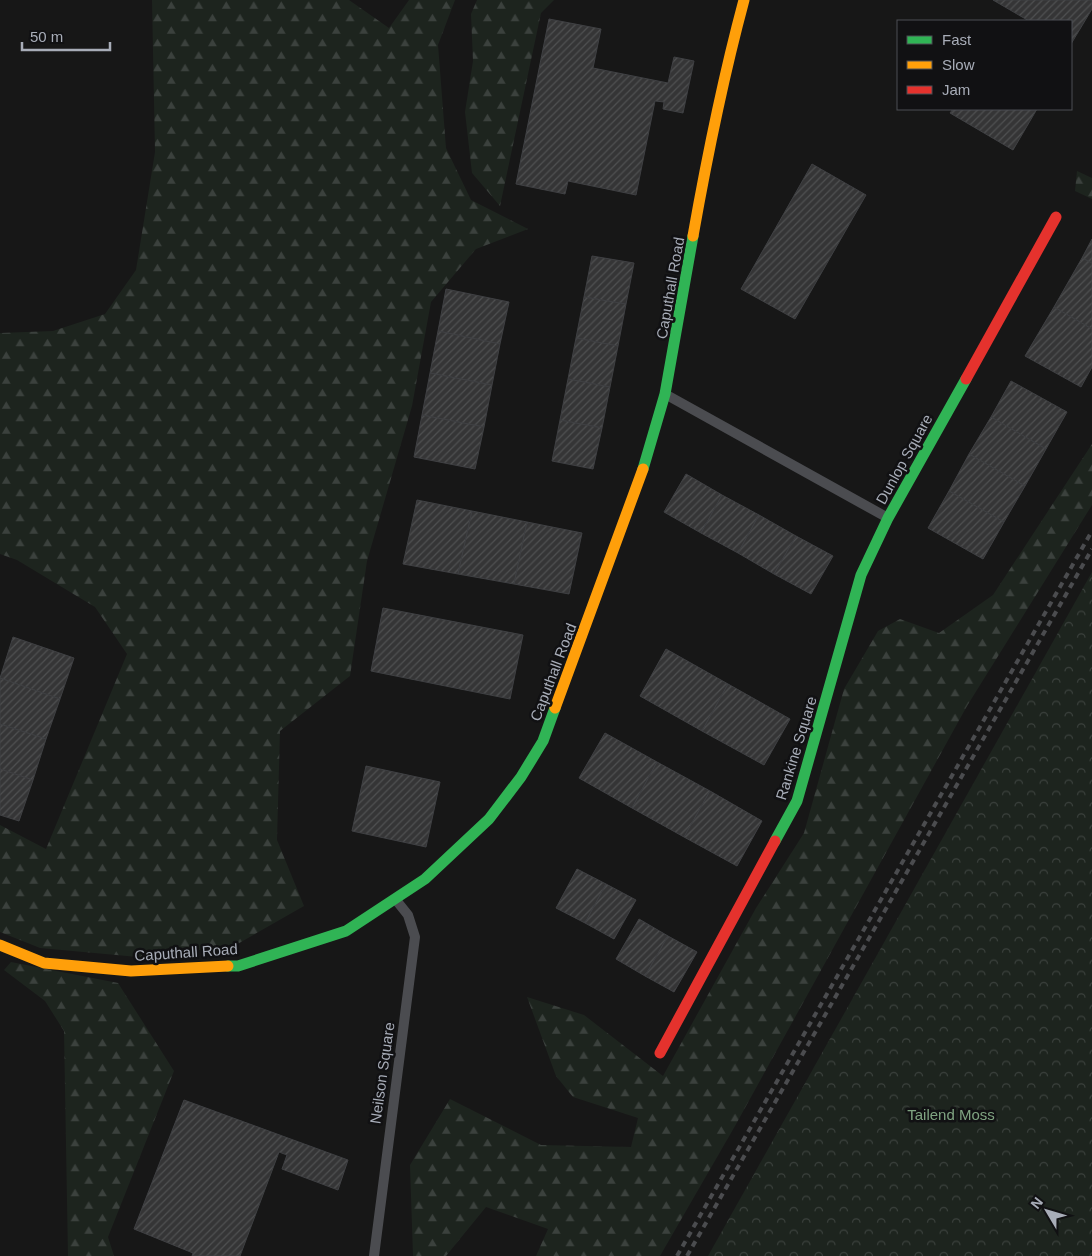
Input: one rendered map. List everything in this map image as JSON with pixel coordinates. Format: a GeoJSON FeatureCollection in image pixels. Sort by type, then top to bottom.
{"type":"FeatureCollection","features":[{"type":"Feature","properties":{"kind":"street","name":"Caputhall Road"},"geometry":{"type":"LineString","coordinates":[[0,945],[44,963],[131,972],[238,966],[346,931],[425,880],[490,819],[521,777],[543,741],[646,459],[665,394],[711,135],[726,62],[744,0]]}},
{"type":"Feature","properties":{"kind":"street","name":"Dunlop Square"},"geometry":{"type":"LineString","coordinates":[[665,394],[888,518],[1056,217]]}},
{"type":"Feature","properties":{"kind":"street","name":"Rankine Square"},"geometry":{"type":"LineString","coordinates":[[660,1053],[797,801],[861,575],[888,518]]}},
{"type":"Feature","properties":{"kind":"street","name":"Neilson Square"},"geometry":{"type":"LineString","coordinates":[[374,1256],[415,937],[408,915],[396,900]]}},
{"type":"Feature","properties":{"kind":"green space"},"geometry":{"type":"Polygon","coordinates":[[[152,0],[349,0],[389,28],[409,0],[455,0],[438,45],[446,148],[471,200],[528,229],[476,249],[431,302],[412,406],[367,561],[350,676],[280,731],[277,840],[304,906],[234,946],[138,957],[40,948],[0,932],[0,825],[46,849],[127,654],[95,607],[17,560],[0,554],[0,333],[53,331],[105,314],[136,270],[155,152],[152,0]]]}},
{"type":"Feature","properties":{"kind":"green space"},"geometry":{"type":"Polygon","coordinates":[[[477,0],[554,0],[541,13],[500,206],[472,173],[465,112],[473,61],[471,14],[477,0]]]}},
{"type":"Feature","properties":{"kind":"green space"},"geometry":{"type":"Polygon","coordinates":[[[1077,171],[1092,178],[1092,199],[1075,191],[1077,171]]]}},
{"type":"Feature","properties":{"kind":"green space"},"geometry":{"type":"Polygon","coordinates":[[[1092,444],[1092,505],[967,706],[735,1126],[660,1256],[536,1256],[548,1229],[486,1207],[446,1256],[413,1256],[410,1165],[450,1099],[541,1145],[631,1147],[638,1118],[573,1097],[556,1076],[527,997],[584,1015],[663,1076],[756,908],[804,833],[844,689],[878,631],[900,619],[939,633],[993,595],[1092,444]]]}},
{"type":"Feature","properties":{"kind":"green space","name":"Tailend Moss"},"geometry":{"type":"Polygon","coordinates":[[[1092,572],[1092,1256],[708,1256],[1092,572]]]}},
{"type":"Feature","properties":{"kind":"green space"},"geometry":{"type":"Polygon","coordinates":[[[11,962],[118,983],[174,1071],[108,1237],[114,1256],[68,1256],[64,1031],[45,1001],[4,970],[11,962]]]}},
{"type":"Feature","properties":{"kind":"building"},"geometry":{"type":"Polygon","coordinates":[[[993,0],[1092,0],[1092,9],[1072,42],[1072,20],[1027,20],[993,0]]]}},
{"type":"Feature","properties":{"kind":"building"},"geometry":{"type":"Polygon","coordinates":[[[549,19],[601,29],[593,68],[668,83],[674,57],[694,61],[683,113],[663,109],[664,102],[655,101],[636,195],[568,181],[565,194],[516,184],[549,19]]]}},
{"type":"Feature","properties":{"kind":"building"},"geometry":{"type":"Polygon","coordinates":[[[952,110],[1036,110],[1013,150],[950,113],[952,110]]]}},
{"type":"Feature","properties":{"kind":"building"},"geometry":{"type":"Polygon","coordinates":[[[812,164],[866,195],[795,319],[741,289],[812,164]]]}},
{"type":"Feature","properties":{"kind":"building"},"geometry":{"type":"Polygon","coordinates":[[[1092,239],[1092,263],[1082,258],[1092,239]]]}},
{"type":"Feature","properties":{"kind":"building"},"geometry":{"type":"Polygon","coordinates":[[[592,256],[634,263],[626,304],[584,297],[592,256]]]}},
{"type":"Feature","properties":{"kind":"building"},"geometry":{"type":"Polygon","coordinates":[[[1082,258],[1092,263],[1092,329],[1054,307],[1082,258]]]}},
{"type":"Feature","properties":{"kind":"building"},"geometry":{"type":"Polygon","coordinates":[[[446,289],[509,302],[500,344],[438,331],[446,289]]]}},
{"type":"Feature","properties":{"kind":"building"},"geometry":{"type":"Polygon","coordinates":[[[584,297],[626,304],[618,346],[576,338],[584,297]]]}},
{"type":"Feature","properties":{"kind":"building"},"geometry":{"type":"Polygon","coordinates":[[[1054,307],[1092,329],[1092,367],[1081,387],[1025,356],[1054,307]]]}},
{"type":"Feature","properties":{"kind":"building"},"geometry":{"type":"Polygon","coordinates":[[[438,331],[500,344],[492,385],[430,373],[438,331]]]}},
{"type":"Feature","properties":{"kind":"building"},"geometry":{"type":"Polygon","coordinates":[[[576,338],[618,346],[610,387],[568,379],[576,338]]]}},
{"type":"Feature","properties":{"kind":"building"},"geometry":{"type":"Polygon","coordinates":[[[430,373],[492,385],[484,427],[422,415],[430,373]]]}},
{"type":"Feature","properties":{"kind":"building"},"geometry":{"type":"Polygon","coordinates":[[[568,379],[610,387],[602,428],[560,420],[568,379]]]}},
{"type":"Feature","properties":{"kind":"building"},"geometry":{"type":"Polygon","coordinates":[[[1011,381],[1067,412],[1046,449],[991,417],[1011,381]]]}},
{"type":"Feature","properties":{"kind":"building"},"geometry":{"type":"Polygon","coordinates":[[[422,415],[484,427],[475,469],[414,457],[422,415]]]}},
{"type":"Feature","properties":{"kind":"building"},"geometry":{"type":"Polygon","coordinates":[[[991,417],[1046,449],[1025,486],[969,454],[991,417]]]}},
{"type":"Feature","properties":{"kind":"building"},"geometry":{"type":"Polygon","coordinates":[[[560,420],[602,428],[593,469],[552,461],[560,420]]]}},
{"type":"Feature","properties":{"kind":"building"},"geometry":{"type":"Polygon","coordinates":[[[969,454],[1025,486],[1004,522],[949,491],[969,454]]]}},
{"type":"Feature","properties":{"kind":"building"},"geometry":{"type":"Polygon","coordinates":[[[686,474],[722,495],[701,533],[664,512],[686,474]]]}},
{"type":"Feature","properties":{"kind":"building"},"geometry":{"type":"Polygon","coordinates":[[[949,491],[1004,522],[983,559],[928,528],[949,491]]]}},
{"type":"Feature","properties":{"kind":"building"},"geometry":{"type":"Polygon","coordinates":[[[722,495],[759,515],[738,553],[701,533],[722,495]]]}},
{"type":"Feature","properties":{"kind":"building"},"geometry":{"type":"Polygon","coordinates":[[[417,500],[472,511],[458,574],[403,564],[417,500]]]}},
{"type":"Feature","properties":{"kind":"building"},"geometry":{"type":"Polygon","coordinates":[[[472,511],[527,522],[514,584],[458,574],[472,511]]]}},
{"type":"Feature","properties":{"kind":"building"},"geometry":{"type":"Polygon","coordinates":[[[759,515],[796,536],[774,574],[738,553],[759,515]]]}},
{"type":"Feature","properties":{"kind":"building"},"geometry":{"type":"Polygon","coordinates":[[[527,522],[582,533],[569,594],[514,584],[527,522]]]}},
{"type":"Feature","properties":{"kind":"building"},"geometry":{"type":"Polygon","coordinates":[[[796,536],[833,556],[811,594],[774,574],[796,536]]]}},
{"type":"Feature","properties":{"kind":"building"},"geometry":{"type":"Polygon","coordinates":[[[383,608],[523,635],[510,699],[371,671],[383,608]]]}},
{"type":"Feature","properties":{"kind":"building"},"geometry":{"type":"Polygon","coordinates":[[[13,637],[74,658],[60,699],[0,678],[13,637]]]}},
{"type":"Feature","properties":{"kind":"building"},"geometry":{"type":"Polygon","coordinates":[[[666,649],[728,684],[702,731],[640,696],[666,649]]]}},
{"type":"Feature","properties":{"kind":"building"},"geometry":{"type":"Polygon","coordinates":[[[0,678],[60,699],[46,739],[0,724],[0,678]]]}},
{"type":"Feature","properties":{"kind":"building"},"geometry":{"type":"Polygon","coordinates":[[[728,684],[790,719],[764,765],[702,731],[728,684]]]}},
{"type":"Feature","properties":{"kind":"building"},"geometry":{"type":"Polygon","coordinates":[[[0,724],[46,739],[33,780],[0,769],[0,724]]]}},
{"type":"Feature","properties":{"kind":"building"},"geometry":{"type":"Polygon","coordinates":[[[605,733],[657,762],[632,808],[579,778],[605,733]]]}},
{"type":"Feature","properties":{"kind":"building"},"geometry":{"type":"Polygon","coordinates":[[[657,762],[710,791],[684,837],[632,808],[657,762]]]}},
{"type":"Feature","properties":{"kind":"building"},"geometry":{"type":"Polygon","coordinates":[[[366,766],[440,782],[426,847],[352,831],[366,766]]]}},
{"type":"Feature","properties":{"kind":"building"},"geometry":{"type":"Polygon","coordinates":[[[0,769],[33,780],[19,821],[0,815],[0,769]]]}},
{"type":"Feature","properties":{"kind":"building"},"geometry":{"type":"Polygon","coordinates":[[[710,791],[762,821],[737,866],[684,837],[710,791]]]}},
{"type":"Feature","properties":{"kind":"building"},"geometry":{"type":"Polygon","coordinates":[[[577,869],[606,884],[585,923],[556,908],[577,869]]]}},
{"type":"Feature","properties":{"kind":"building"},"geometry":{"type":"Polygon","coordinates":[[[606,884],[636,900],[614,939],[585,923],[606,884]]]}},
{"type":"Feature","properties":{"kind":"building"},"geometry":{"type":"Polygon","coordinates":[[[639,919],[668,936],[645,976],[616,959],[639,919]]]}},
{"type":"Feature","properties":{"kind":"building"},"geometry":{"type":"Polygon","coordinates":[[[668,936],[697,952],[674,992],[645,976],[668,936]]]}},
{"type":"Feature","properties":{"kind":"building"},"geometry":{"type":"Polygon","coordinates":[[[184,1100],[348,1160],[338,1190],[282,1169],[287,1155],[279,1152],[240,1256],[192,1256],[193,1253],[134,1229],[184,1100]]]}},
{"type":"Feature","properties":{"kind":"railway"},"geometry":{"type":"LineString","coordinates":[[677,1256],[1092,531]]}},
{"type":"Feature","properties":{"kind":"railway"},"geometry":{"type":"LineString","coordinates":[[687,1256],[1092,549]]}},
{"type":"Feature","properties":{"kind":"traffic: fast"},"geometry":{"type":"LineString","coordinates":[[643,469],[665,394],[693,236]]}},
{"type":"Feature","properties":{"kind":"traffic: fast"},"geometry":{"type":"LineString","coordinates":[[775,841],[797,801],[861,575],[888,518],[966,379]]}},
{"type":"Feature","properties":{"kind":"traffic: fast"},"geometry":{"type":"LineString","coordinates":[[228,966],[238,966],[346,931],[425,879],[489,819],[521,777],[543,741],[555,708]]}},
{"type":"Feature","properties":{"kind":"traffic: slow"},"geometry":{"type":"LineString","coordinates":[[693,236],[716,118],[744,0]]}},
{"type":"Feature","properties":{"kind":"traffic: slow"},"geometry":{"type":"LineString","coordinates":[[555,708],[643,469]]}},
{"type":"Feature","properties":{"kind":"traffic: slow"},"geometry":{"type":"LineString","coordinates":[[0,945],[44,963],[131,971],[228,966]]}},
{"type":"Feature","properties":{"kind":"traffic: jam"},"geometry":{"type":"LineString","coordinates":[[966,379],[1056,217]]}},
{"type":"Feature","properties":{"kind":"traffic: jam"},"geometry":{"type":"LineString","coordinates":[[660,1053],[775,841]]}}]}
